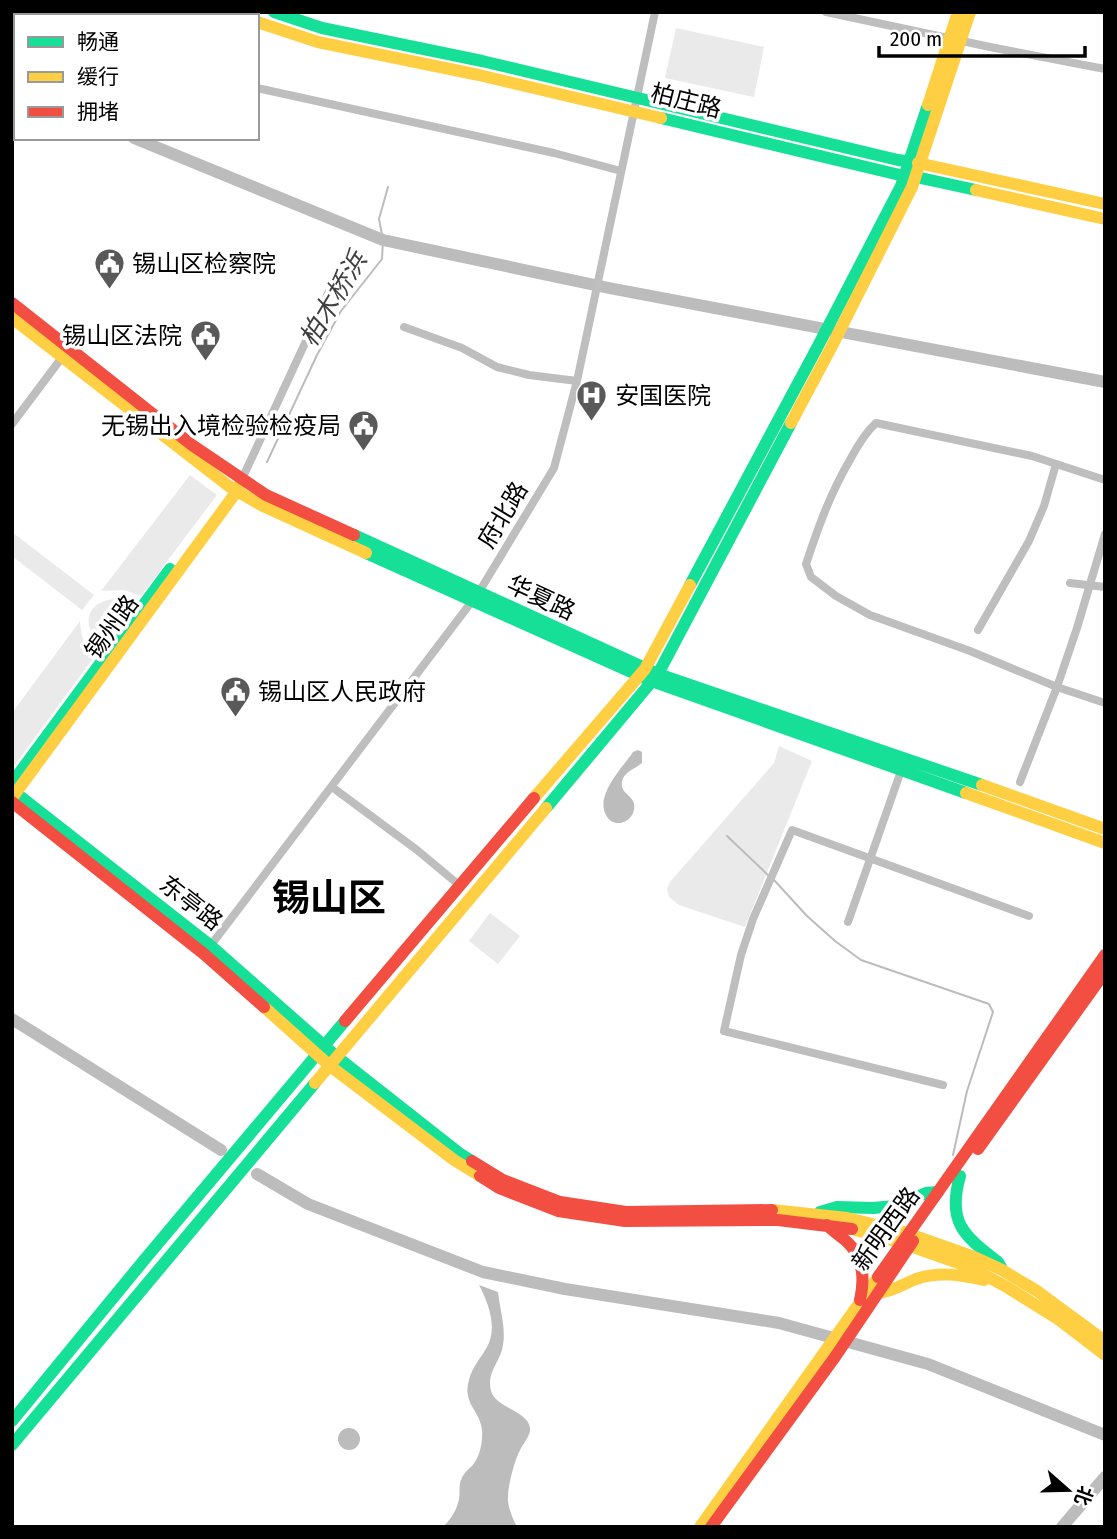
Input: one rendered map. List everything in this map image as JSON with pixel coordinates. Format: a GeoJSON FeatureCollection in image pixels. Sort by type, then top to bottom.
{"type":"FeatureCollection","features":[{"type":"Feature","properties":{"kind":"main road","name":"柏庄路"},"geometry":{"type":"LineString","coordinates":[[274,12],[322,28],[482,61],[898,160],[1105,204]]}},
{"type":"Feature","properties":{"kind":"main road"},"geometry":{"type":"LineString","coordinates":[[956,39],[958,12]]}},
{"type":"Feature","properties":{"kind":"main road"},"geometry":{"type":"LineString","coordinates":[[12,1421],[459,885],[642,672],[843,312],[901,186],[910,177],[956,39],[970,12]]}},
{"type":"Feature","properties":{"kind":"main road","name":"柏庄路"},"geometry":{"type":"LineString","coordinates":[[259,23],[318,42],[479,75],[910,177],[1105,219]]}},
{"type":"Feature","properties":{"kind":"main road","name":"华夏路"},"geometry":{"type":"LineString","coordinates":[[12,303],[66,353]]}},
{"type":"Feature","properties":{"kind":"main road","name":"华夏路"},"geometry":{"type":"LineString","coordinates":[[12,318],[66,353],[192,445],[236,486],[266,495],[476,597],[655,678],[903,764],[1105,829]]}},
{"type":"Feature","properties":{"kind":"main road"},"geometry":{"type":"LineString","coordinates":[[12,1445],[655,678],[824,347]]}},
{"type":"Feature","properties":{"kind":"main road","name":"锡州路"},"geometry":{"type":"LineString","coordinates":[[13,793],[236,486]]}},
{"type":"Feature","properties":{"kind":"main road","name":"华夏路"},"geometry":{"type":"LineString","coordinates":[[903,764],[1105,843]]}},
{"type":"Feature","properties":{"kind":"main road","name":"东亭路"},"geometry":{"type":"LineString","coordinates":[[13,793],[207,950],[334,1062]]}},
{"type":"Feature","properties":{"kind":"main road","name":"新明西路"},"geometry":{"type":"LineString","coordinates":[[711,1527],[853,1322],[878,1293],[939,1192],[1105,955]]}},
{"type":"Feature","properties":{"kind":"main road","name":"新明西路"},"geometry":{"type":"LineString","coordinates":[[853,1322],[859,1304],[960,1176],[1105,972]]}},
{"type":"Feature","properties":{"kind":"main road"},"geometry":{"type":"LineString","coordinates":[[334,1062],[459,1153],[503,1180],[560,1202],[626,1212],[775,1210],[814,1213],[898,1230],[909,1240],[967,1266],[1105,1341]]}},
{"type":"Feature","properties":{"kind":"main road"},"geometry":{"type":"LineString","coordinates":[[334,1062],[454,1160],[499,1188],[558,1211],[625,1221],[778,1220],[827,1225],[909,1240],[974,1257],[1037,1291],[1105,1355]]}},
{"type":"Feature","properties":{"kind":"main road"},"geometry":{"type":"LineString","coordinates":[[960,1176],[955,1190],[955,1215],[966,1235],[999,1262],[1002,1270]]}},
{"type":"Feature","properties":{"kind":"main road"},"geometry":{"type":"LineString","coordinates":[[814,1213],[837,1207],[895,1206],[926,1193],[939,1192]]}},
{"type":"Feature","properties":{"kind":"main road"},"geometry":{"type":"LineString","coordinates":[[827,1225],[835,1234],[846,1240],[861,1261],[863,1273],[859,1304]]}},
{"type":"Feature","properties":{"kind":"main road"},"geometry":{"type":"LineString","coordinates":[[878,1293],[887,1294],[919,1278],[954,1273],[1004,1286]]}},
{"type":"Feature","properties":{"kind":"main road","name":"新明西路"},"geometry":{"type":"LineString","coordinates":[[700,1527],[830,1355]]}},
{"type":"Feature","properties":{"kind":"street","name":"府北路"},"geometry":{"type":"LineString","coordinates":[[207,950],[476,597],[554,468],[578,381],[655,12]]}},
{"type":"Feature","properties":{"kind":"street"},"geometry":{"type":"LineString","coordinates":[[826,12],[1105,69]]}},
{"type":"Feature","properties":{"kind":"street"},"geometry":{"type":"LineString","coordinates":[[259,88],[554,153],[621,171]]}},
{"type":"Feature","properties":{"kind":"street","name":"锡州路"},"geometry":{"type":"LineString","coordinates":[[236,486],[338,272]]}},
{"type":"Feature","properties":{"kind":"street"},"geometry":{"type":"LineString","coordinates":[[404,327],[462,348],[497,367],[529,375],[578,381]]}},
{"type":"Feature","properties":{"kind":"street"},"geometry":{"type":"LineString","coordinates":[[12,424],[66,353]]}},
{"type":"Feature","properties":{"kind":"street"},"geometry":{"type":"LineString","coordinates":[[1105,480],[1032,456],[876,422],[867,432],[828,499],[806,564],[811,577],[836,596],[870,615],[1105,703]]}},
{"type":"Feature","properties":{"kind":"street"},"geometry":{"type":"LineString","coordinates":[[978,630],[1029,541],[1044,506],[1056,464]]}},
{"type":"Feature","properties":{"kind":"street"},"geometry":{"type":"LineString","coordinates":[[1020,782],[1057,687],[1105,534]]}},
{"type":"Feature","properties":{"kind":"street"},"geometry":{"type":"LineString","coordinates":[[1070,583],[1105,587]]}},
{"type":"Feature","properties":{"kind":"street"},"geometry":{"type":"LineString","coordinates":[[848,922],[903,764]]}},
{"type":"Feature","properties":{"kind":"street"},"geometry":{"type":"LineString","coordinates":[[332,787],[459,885]]}},
{"type":"Feature","properties":{"kind":"street"},"geometry":{"type":"LineString","coordinates":[[943,1085],[724,1031],[741,955],[763,895],[792,830],[1029,916]]}},
{"type":"Feature","properties":{"kind":"shaded area"},"geometry":{"type":"Polygon","coordinates":[[[676,28],[764,47],[754,97],[665,78],[676,28]]]}},
{"type":"Feature","properties":{"kind":"shaded area"},"geometry":{"type":"Polygon","coordinates":[[[190,475],[217,495],[141,596],[124,590],[101,591],[190,475]]]}},
{"type":"Feature","properties":{"kind":"shaded area"},"geometry":{"type":"Polygon","coordinates":[[[12,532],[94,595],[82,610],[12,556],[12,532]]]}},
{"type":"Feature","properties":{"kind":"shaded area"},"geometry":{"type":"Polygon","coordinates":[[[113,599],[129,605],[101,644],[90,630],[89,616],[96,605],[113,599]]]}},
{"type":"Feature","properties":{"kind":"shaded area"},"geometry":{"type":"Polygon","coordinates":[[[80,621],[84,640],[94,657],[12,769],[12,713],[80,621]]]}},
{"type":"Feature","properties":{"kind":"shaded area"},"geometry":{"type":"Polygon","coordinates":[[[779,746],[812,761],[745,927],[679,905],[669,897],[667,889],[670,882],[774,763],[779,746]]]}},
{"type":"Feature","properties":{"kind":"shaded area"},"geometry":{"type":"Polygon","coordinates":[[[633,752],[642,752],[642,763],[628,772],[622,781],[623,789],[633,801],[634,810],[624,822],[614,822],[606,815],[604,807],[607,790],[633,752]]]}},
{"type":"Feature","properties":{"kind":"shaded area"},"geometry":{"type":"Polygon","coordinates":[[[490,913],[520,936],[498,964],[469,941],[490,913]]]}},
{"type":"Feature","properties":{"kind":"shaded area"},"geometry":{"type":"Polygon","coordinates":[[[479,1285],[498,1292],[503,1326],[502,1351],[490,1378],[491,1391],[499,1402],[520,1414],[529,1424],[530,1431],[511,1475],[508,1496],[511,1514],[517,1527],[443,1527],[455,1511],[461,1480],[475,1462],[481,1444],[481,1423],[467,1388],[472,1371],[487,1347],[492,1332],[488,1307],[479,1285]]]}},
{"type":"Feature","properties":{"kind":"shaded area"},"geometry":{"type":"Polygon","coordinates":[[[349,1428],[357,1431],[360,1439],[357,1447],[349,1450],[341,1447],[338,1439],[341,1431],[349,1428]]]}},
{"type":"Feature","properties":{"kind":"waterway"},"geometry":{"type":"LineString","coordinates":[[139,140],[383,240],[609,288],[1105,382]]}},
{"type":"Feature","properties":{"kind":"waterway","name":"柏木桥浜"},"geometry":{"type":"LineString","coordinates":[[267,462],[317,355],[341,311],[382,259],[383,240],[379,219],[388,187]]}},
{"type":"Feature","properties":{"kind":"waterway"},"geometry":{"type":"LineString","coordinates":[[727,836],[769,876]]}},
{"type":"Feature","properties":{"kind":"waterway"},"geometry":{"type":"LineString","coordinates":[[774,880],[807,916],[861,960],[989,1004],[993,1012],[967,1091],[953,1155]]}},
{"type":"Feature","properties":{"kind":"waterway"},"geometry":{"type":"LineString","coordinates":[[12,1019],[221,1150]]}},
{"type":"Feature","properties":{"kind":"waterway"},"geometry":{"type":"LineString","coordinates":[[257,1174],[308,1204],[483,1272],[565,1289],[779,1323],[928,1364],[1105,1435]]}},
{"type":"Feature","properties":{"kind":"waterway"},"geometry":{"type":"LineString","coordinates":[[1062,1527],[1105,1477]]}},
{"type":"Feature","properties":{"kind":"traffic: fast"},"geometry":{"type":"LineString","coordinates":[[274,12],[322,28],[482,61],[918,163]]}},
{"type":"Feature","properties":{"kind":"traffic: fast"},"geometry":{"type":"LineString","coordinates":[[690,585],[901,186],[928,105]]}},
{"type":"Feature","properties":{"kind":"traffic: fast"},"geometry":{"type":"LineString","coordinates":[[661,118],[904,176],[976,190]]}},
{"type":"Feature","properties":{"kind":"traffic: fast"},"geometry":{"type":"LineString","coordinates":[[546,808],[658,674],[791,423]]}},
{"type":"Feature","properties":{"kind":"traffic: fast"},"geometry":{"type":"LineString","coordinates":[[354,535],[658,674],[982,785]]}},
{"type":"Feature","properties":{"kind":"traffic: fast"},"geometry":{"type":"LineString","coordinates":[[366,553],[649,680],[966,793]]}},
{"type":"Feature","properties":{"kind":"traffic: fast"},"geometry":{"type":"LineString","coordinates":[[12,783],[170,569]]}},
{"type":"Feature","properties":{"kind":"traffic: fast"},"geometry":{"type":"LineString","coordinates":[[12,790],[211,946],[337,1057],[472,1161]]}},
{"type":"Feature","properties":{"kind":"traffic: fast"},"geometry":{"type":"LineString","coordinates":[[12,1421],[345,1021]]}},
{"type":"Feature","properties":{"kind":"traffic: fast"},"geometry":{"type":"LineString","coordinates":[[12,1445],[315,1083]]}},
{"type":"Feature","properties":{"kind":"traffic: fast"},"geometry":{"type":"LineString","coordinates":[[960,1176],[956,1205],[961,1226],[975,1244],[1001,1267]]}},
{"type":"Feature","properties":{"kind":"traffic: fast"},"geometry":{"type":"LineString","coordinates":[[820,1212],[837,1207],[895,1206],[926,1193],[938,1192]]}},
{"type":"Feature","properties":{"kind":"traffic: slow"},"geometry":{"type":"LineString","coordinates":[[225,12],[231,14]]}},
{"type":"Feature","properties":{"kind":"traffic: slow"},"geometry":{"type":"LineString","coordinates":[[928,105],[958,12]]}},
{"type":"Feature","properties":{"kind":"traffic: slow"},"geometry":{"type":"LineString","coordinates":[[791,423],[912,187],[970,12]]}},
{"type":"Feature","properties":{"kind":"traffic: slow"},"geometry":{"type":"LineString","coordinates":[[259,23],[318,42],[479,75],[661,118]]}},
{"type":"Feature","properties":{"kind":"traffic: slow"},"geometry":{"type":"LineString","coordinates":[[918,163],[1105,204]]}},
{"type":"Feature","properties":{"kind":"traffic: slow"},"geometry":{"type":"LineString","coordinates":[[976,190],[1105,219]]}},
{"type":"Feature","properties":{"kind":"traffic: slow"},"geometry":{"type":"LineString","coordinates":[[12,318],[230,487],[261,505],[366,553]]}},
{"type":"Feature","properties":{"kind":"traffic: slow"},"geometry":{"type":"LineString","coordinates":[[12,798],[240,484]]}},
{"type":"Feature","properties":{"kind":"traffic: slow"},"geometry":{"type":"LineString","coordinates":[[534,798],[645,669],[690,585]]}},
{"type":"Feature","properties":{"kind":"traffic: slow"},"geometry":{"type":"LineString","coordinates":[[982,785],[1105,829]]}},
{"type":"Feature","properties":{"kind":"traffic: slow"},"geometry":{"type":"LineString","coordinates":[[966,793],[1105,843]]}},
{"type":"Feature","properties":{"kind":"traffic: slow"},"geometry":{"type":"LineString","coordinates":[[315,1083],[546,808]]}},
{"type":"Feature","properties":{"kind":"traffic: slow"},"geometry":{"type":"LineString","coordinates":[[264,1007],[330,1066],[454,1160],[480,1176]]}},
{"type":"Feature","properties":{"kind":"traffic: slow"},"geometry":{"type":"LineString","coordinates":[[772,1210],[847,1218],[898,1230],[974,1257],[1037,1291],[1105,1341]]}},
{"type":"Feature","properties":{"kind":"traffic: slow"},"geometry":{"type":"LineString","coordinates":[[852,1229],[967,1266],[1058,1319],[1105,1355]]}},
{"type":"Feature","properties":{"kind":"traffic: slow"},"geometry":{"type":"LineString","coordinates":[[878,1293],[933,1275],[958,1275],[984,1280]]}},
{"type":"Feature","properties":{"kind":"traffic: slow"},"geometry":{"type":"LineString","coordinates":[[700,1527],[878,1277]]}},
{"type":"Feature","properties":{"kind":"traffic: jam"},"geometry":{"type":"LineString","coordinates":[[12,303],[192,445],[266,495],[354,535]]}},
{"type":"Feature","properties":{"kind":"traffic: jam"},"geometry":{"type":"LineString","coordinates":[[345,1021],[534,798]]}},
{"type":"Feature","properties":{"kind":"traffic: jam"},"geometry":{"type":"LineString","coordinates":[[12,802],[204,954],[264,1007]]}},
{"type":"Feature","properties":{"kind":"traffic: jam"},"geometry":{"type":"LineString","coordinates":[[878,1277],[1105,955]]}},
{"type":"Feature","properties":{"kind":"traffic: jam"},"geometry":{"type":"LineString","coordinates":[[978,1149],[1105,972]]}},
{"type":"Feature","properties":{"kind":"traffic: jam"},"geometry":{"type":"LineString","coordinates":[[472,1161],[503,1180],[560,1202],[626,1212],[772,1210]]}},
{"type":"Feature","properties":{"kind":"traffic: jam"},"geometry":{"type":"LineString","coordinates":[[480,1176],[499,1188],[558,1211],[625,1221],[778,1220],[852,1229]]}},
{"type":"Feature","properties":{"kind":"traffic: jam"},"geometry":{"type":"LineString","coordinates":[[827,1225],[856,1253],[862,1268],[860,1300]]}},
{"type":"Feature","properties":{"kind":"traffic: jam"},"geometry":{"type":"LineString","coordinates":[[711,1527],[835,1357],[913,1241]]}},
{"type":"Feature","properties":{"kind":"place","name":"锡山区检察院"},"geometry":{"type":"Point","coordinates":[109,291]}},
{"type":"Feature","properties":{"kind":"place","name":"锡山区法院"},"geometry":{"type":"Point","coordinates":[205,363]}},
{"type":"Feature","properties":{"kind":"place","name":"安国医院"},"geometry":{"type":"Point","coordinates":[592,423]}},
{"type":"Feature","properties":{"kind":"place","name":"无锡出入境检验检疫局"},"geometry":{"type":"Point","coordinates":[364,453]}},
{"type":"Feature","properties":{"kind":"place","name":"锡山区人民政府"},"geometry":{"type":"Point","coordinates":[235,719]}},
{"type":"Feature","properties":{"kind":"district","name":"锡山区"},"geometry":{"type":"Point","coordinates":[329,898]}}]}
